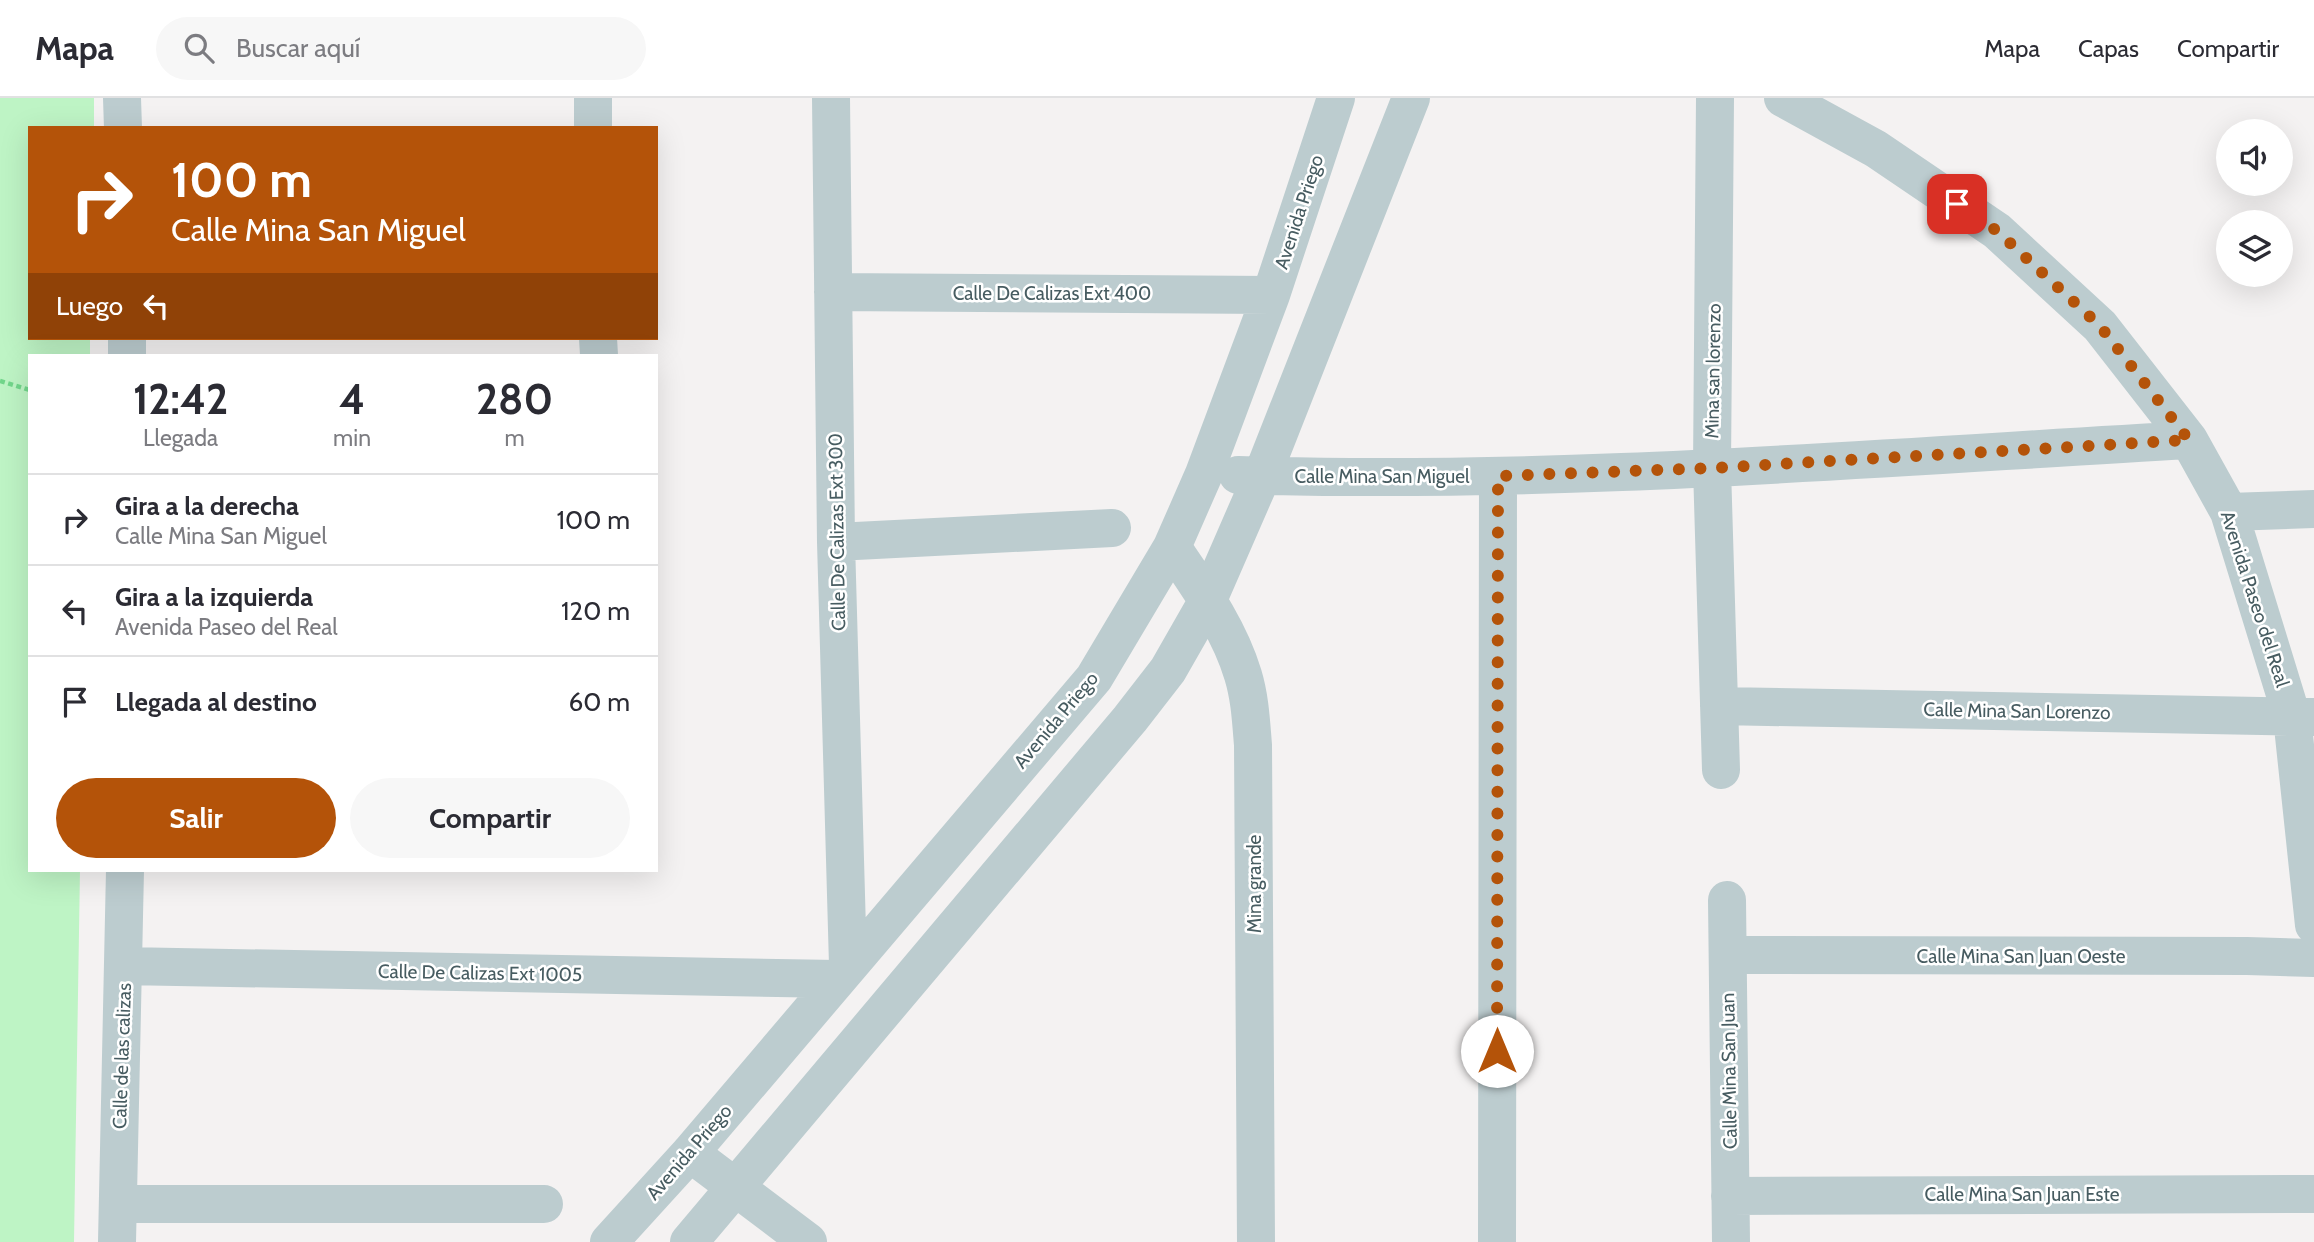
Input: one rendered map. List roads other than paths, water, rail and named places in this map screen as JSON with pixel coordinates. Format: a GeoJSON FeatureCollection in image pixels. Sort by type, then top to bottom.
{"type":"FeatureCollection","features":[{"type":"Feature","properties":{"kind":"street"},"geometry":{"type":"LineString","coordinates":[[122,98],[122,126]]}},
{"type":"Feature","properties":{"kind":"street"},"geometry":{"type":"LineString","coordinates":[[593,98],[593,126]]}},
{"type":"Feature","properties":{"kind":"street","name":"Calle De Calizas Ext 300"},"geometry":{"type":"LineString","coordinates":[[831,98],[842,972]]}},
{"type":"Feature","properties":{"kind":"street"},"geometry":{"type":"LineString","coordinates":[[689,1242],[1130,719],[1168,670],[1208,600],[1262,476],[1411,98]]}},
{"type":"Feature","properties":{"kind":"street","name":"Mina san lorenzo"},"geometry":{"type":"LineString","coordinates":[[1715,98],[1712,468],[1721,770]]}},
{"type":"Feature","properties":{"kind":"street","name":"Avenida Paseo del Real"},"geometry":{"type":"LineString","coordinates":[[1783,98],[1876,149],[1997,231],[2100,326],[2189,440],[2229,512],[2303,717],[2314,925]]}},
{"type":"Feature","properties":{"kind":"street","name":"Avenida Priego"},"geometry":{"type":"LineString","coordinates":[[609,1242],[690,1153],[1094,678],[1172,547],[1204,474],[1271,295],[1330,100]]}},
{"type":"Feature","properties":{"kind":"street","name":"Calle De Calizas Ext 400"},"geometry":{"type":"LineString","coordinates":[[833,292],[1271,295]]}},
{"type":"Feature","properties":{"kind":"street","name":"Calle Mina San Miguel"},"geometry":{"type":"LineString","coordinates":[[1204,474],[1498,476],[1712,468],[2189,440]]}},
{"type":"Feature","properties":{"kind":"street"},"geometry":{"type":"LineString","coordinates":[[1497,1242],[1498,476]]}},
{"type":"Feature","properties":{"kind":"street"},"geometry":{"type":"LineString","coordinates":[[2229,512],[2314,509]]}},
{"type":"Feature","properties":{"kind":"street"},"geometry":{"type":"LineString","coordinates":[[836,542],[1112,528]]}},
{"type":"Feature","properties":{"kind":"street","name":"Mina grande"},"geometry":{"type":"LineString","coordinates":[[1172,547],[1208,600],[1232,645],[1243,674],[1249,702],[1253,745],[1256,1242]]}},
{"type":"Feature","properties":{"kind":"street","name":"Calle Mina San Lorenzo"},"geometry":{"type":"LineString","coordinates":[[1719,706],[2303,717]]}},
{"type":"Feature","properties":{"kind":"street","name":"Calle de las calizas"},"geometry":{"type":"LineString","coordinates":[[117,1242],[125,872]]}},
{"type":"Feature","properties":{"kind":"street","name":"Calle Mina San Juan"},"geometry":{"type":"LineString","coordinates":[[1727,900],[1731,1242]]}},
{"type":"Feature","properties":{"kind":"street","name":"Calle Mina San Juan Oeste"},"geometry":{"type":"LineString","coordinates":[[1728,955],[2314,958]]}},
{"type":"Feature","properties":{"kind":"street","name":"Calle De Calizas Ext 1005"},"geometry":{"type":"LineString","coordinates":[[124,966],[842,972]]}},
{"type":"Feature","properties":{"kind":"street"},"geometry":{"type":"LineString","coordinates":[[690,1153],[808,1242]]}},
{"type":"Feature","properties":{"kind":"street","name":"Calle Mina San Juan Este"},"geometry":{"type":"LineString","coordinates":[[1730,1196],[2314,1194]]}},
{"type":"Feature","properties":{"kind":"street"},"geometry":{"type":"LineString","coordinates":[[118,1204],[544,1204]]}}]}
